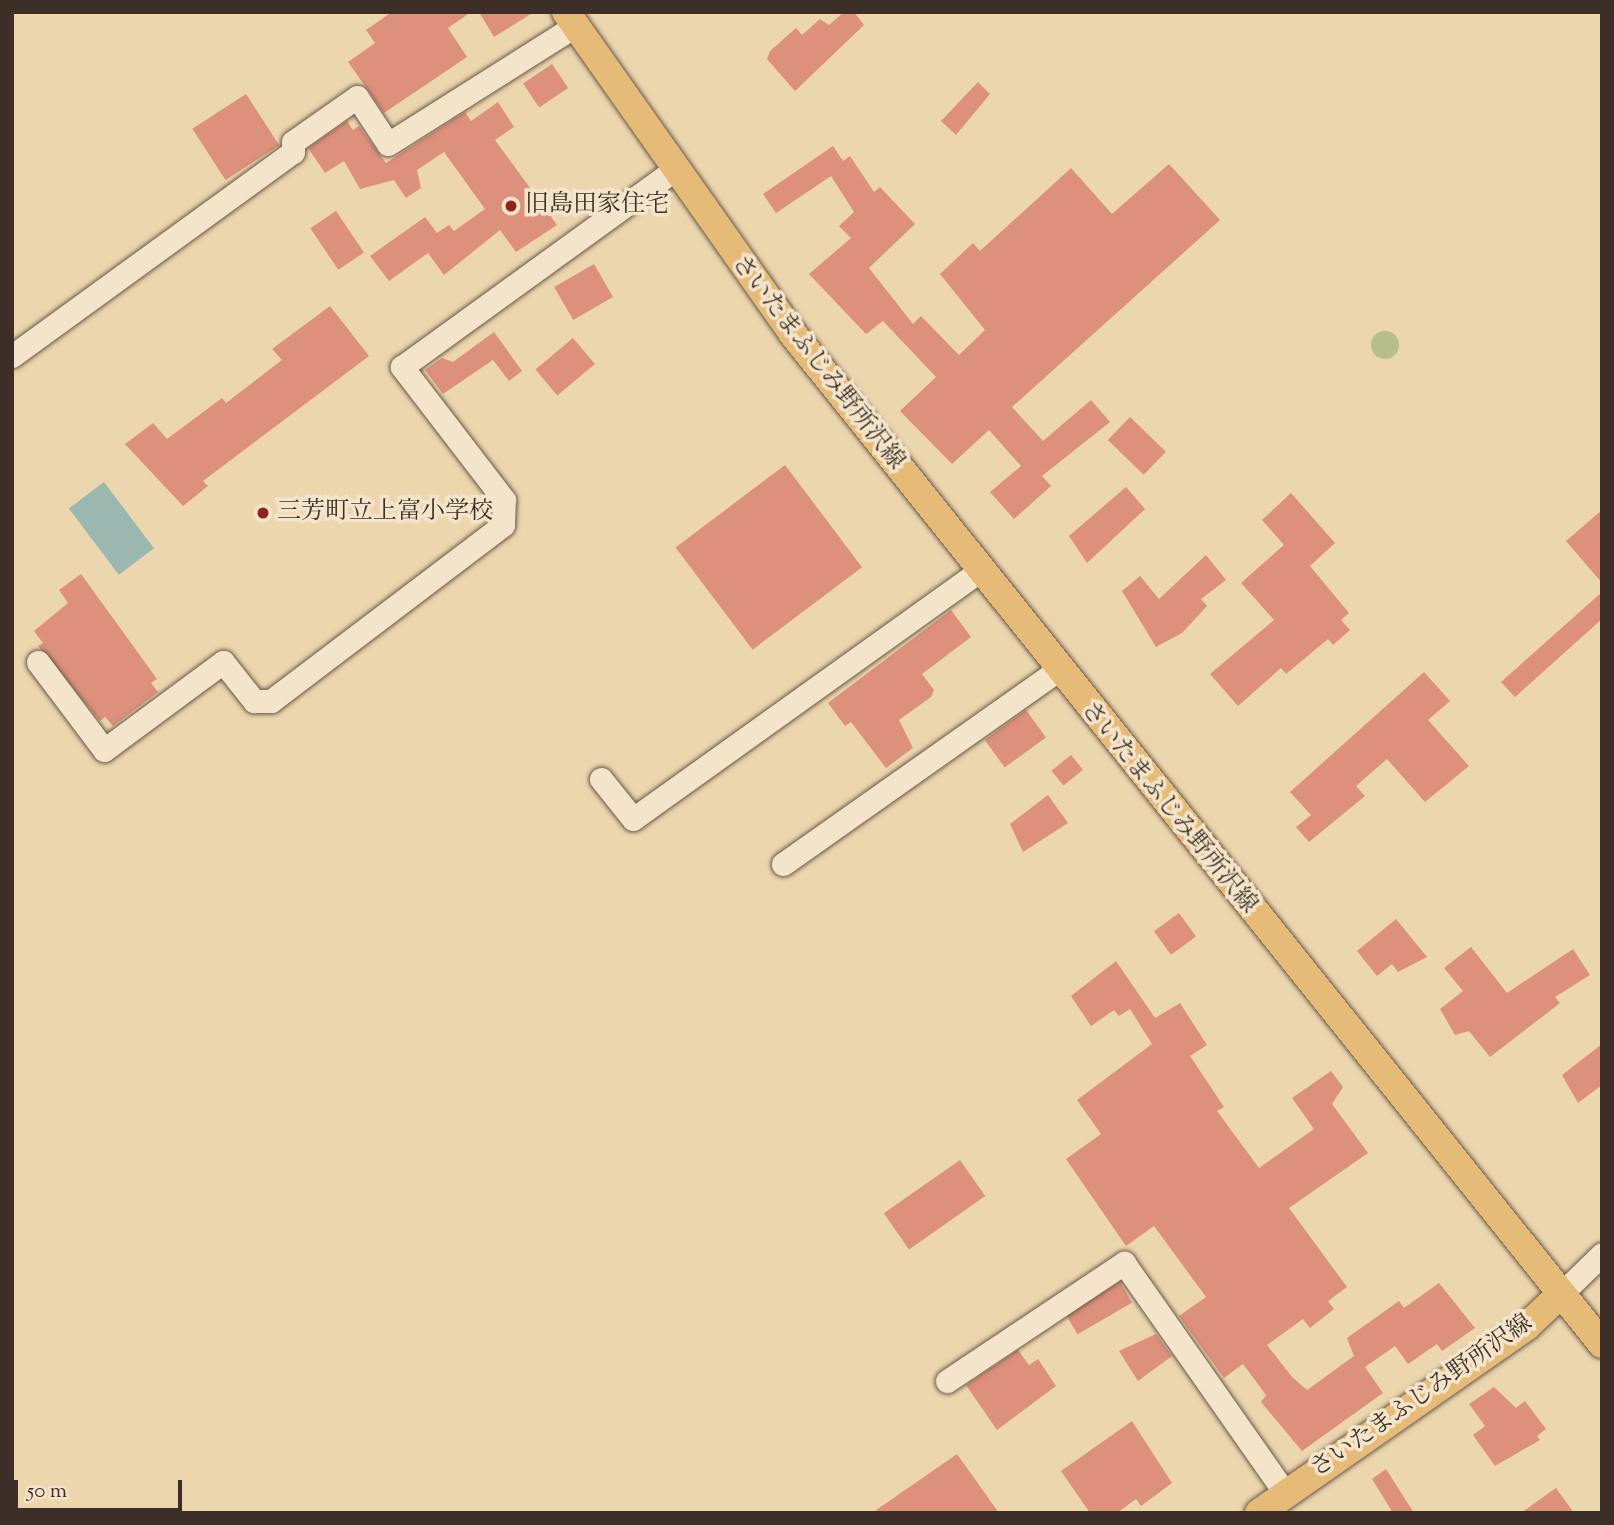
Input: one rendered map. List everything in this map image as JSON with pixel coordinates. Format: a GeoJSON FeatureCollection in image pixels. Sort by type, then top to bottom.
{"type":"FeatureCollection","features":[{"type":"Feature","properties":{"kind":"main road","name":"さいたまふじみ野所沢線"},"geometry":{"type":"LineString","coordinates":[[571,19],[673,171],[979,571],[1561,1294],[1528,1326],[1259,1513]]}},
{"type":"Feature","properties":{"kind":"main road"},"geometry":{"type":"LineString","coordinates":[[1561,1294],[1602,1344]]}},
{"type":"Feature","properties":{"kind":"street"},"geometry":{"type":"LineString","coordinates":[[12,356],[293,152],[293,142],[357,97],[388,144],[571,19]]}},
{"type":"Feature","properties":{"kind":"street"},"geometry":{"type":"LineString","coordinates":[[38,662],[104,750],[223,662],[254,701],[271,701],[503,525],[503,500],[402,367],[673,171]]}},
{"type":"Feature","properties":{"kind":"street"},"geometry":{"type":"LineString","coordinates":[[601,779],[632,819],[979,571]]}},
{"type":"Feature","properties":{"kind":"street"},"geometry":{"type":"LineString","coordinates":[[783,864],[1057,671]]}},
{"type":"Feature","properties":{"kind":"street"},"geometry":{"type":"LineString","coordinates":[[1561,1294],[1602,1254]]}},
{"type":"Feature","properties":{"kind":"street"},"geometry":{"type":"LineString","coordinates":[[947,1381],[1124,1263],[1286,1494]]}},
{"type":"Feature","properties":{"kind":"green space"},"geometry":{"type":"Polygon","coordinates":[[[1385,331],[1395,335],[1399,345],[1395,355],[1385,359],[1375,355],[1371,345],[1375,335],[1385,331]]]}},
{"type":"Feature","properties":{"kind":"water"},"geometry":{"type":"Polygon","coordinates":[[[104,482],[154,548],[119,575],[69,508],[104,482]]]}},
{"type":"Feature","properties":{"kind":"building"},"geometry":{"type":"Polygon","coordinates":[[[392,12],[471,12],[448,28],[467,57],[384,113],[348,62],[375,43],[366,30],[392,12]]]}},
{"type":"Feature","properties":{"kind":"building"},"geometry":{"type":"Polygon","coordinates":[[[479,12],[534,12],[494,37],[479,12]]]}},
{"type":"Feature","properties":{"kind":"building"},"geometry":{"type":"Polygon","coordinates":[[[844,12],[854,12],[864,25],[795,91],[767,59],[770,51],[796,28],[802,35],[820,19],[829,25],[844,12]]]}},
{"type":"Feature","properties":{"kind":"building"},"geometry":{"type":"Polygon","coordinates":[[[552,64],[568,88],[539,108],[523,84],[552,64]]]}},
{"type":"Feature","properties":{"kind":"building"},"geometry":{"type":"Polygon","coordinates":[[[978,82],[990,94],[956,135],[941,121],[978,82]]]}},
{"type":"Feature","properties":{"kind":"building"},"geometry":{"type":"Polygon","coordinates":[[[246,94],[279,145],[226,180],[192,129],[246,94]]]}},
{"type":"Feature","properties":{"kind":"building"},"geometry":{"type":"Polygon","coordinates":[[[498,102],[514,127],[495,140],[557,225],[516,252],[500,230],[444,275],[428,253],[389,281],[370,256],[425,217],[437,233],[449,225],[454,231],[485,209],[444,152],[417,170],[421,188],[406,198],[394,180],[360,189],[344,161],[325,173],[308,148],[347,121],[353,130],[359,126],[386,163],[465,112],[471,121],[498,102]]]}},
{"type":"Feature","properties":{"kind":"building"},"geometry":{"type":"Polygon","coordinates":[[[833,146],[843,161],[850,156],[874,192],[880,187],[915,224],[869,268],[913,324],[921,316],[959,355],[985,330],[940,274],[973,243],[980,251],[1071,168],[1112,214],[1169,164],[1220,220],[1012,407],[1043,441],[1091,400],[1110,422],[1042,476],[1051,486],[1014,519],[990,492],[1021,466],[989,430],[952,464],[900,411],[936,377],[883,321],[866,334],[809,274],[851,238],[839,226],[854,212],[831,176],[776,213],[763,194],[833,146]]]}},
{"type":"Feature","properties":{"kind":"building"},"geometry":{"type":"Polygon","coordinates":[[[336,211],[364,252],[338,270],[310,228],[336,211]]]}},
{"type":"Feature","properties":{"kind":"building"},"geometry":{"type":"Polygon","coordinates":[[[594,264],[613,297],[573,320],[554,287],[594,264]]]}},
{"type":"Feature","properties":{"kind":"building"},"geometry":{"type":"Polygon","coordinates":[[[330,306],[369,356],[203,481],[208,486],[183,506],[125,444],[153,423],[167,439],[222,398],[226,403],[282,360],[272,349],[330,306]]]}},
{"type":"Feature","properties":{"kind":"building"},"geometry":{"type":"Polygon","coordinates":[[[494,332],[522,371],[509,381],[493,360],[443,394],[425,370],[442,358],[453,362],[494,332]]]}},
{"type":"Feature","properties":{"kind":"building"},"geometry":{"type":"Polygon","coordinates":[[[573,338],[595,364],[557,396],[535,369],[573,338]]]}},
{"type":"Feature","properties":{"kind":"building"},"geometry":{"type":"Polygon","coordinates":[[[1130,417],[1166,452],[1144,475],[1108,440],[1130,417]]]}},
{"type":"Feature","properties":{"kind":"building"},"geometry":{"type":"Polygon","coordinates":[[[785,465],[862,567],[753,650],[676,547],[785,465]]]}},
{"type":"Feature","properties":{"kind":"building"},"geometry":{"type":"Polygon","coordinates":[[[1126,487],[1145,509],[1087,563],[1069,536],[1126,487]]]}},
{"type":"Feature","properties":{"kind":"building"},"geometry":{"type":"Polygon","coordinates":[[[1291,493],[1335,543],[1310,566],[1349,613],[1341,620],[1350,630],[1333,645],[1328,639],[1286,674],[1281,668],[1238,706],[1210,674],[1274,620],[1241,583],[1284,545],[1262,520],[1291,493]]]}},
{"type":"Feature","properties":{"kind":"building"},"geometry":{"type":"Polygon","coordinates":[[[1602,510],[1602,583],[1566,541],[1602,510]]]}},
{"type":"Feature","properties":{"kind":"building"},"geometry":{"type":"Polygon","coordinates":[[[1206,555],[1226,580],[1201,599],[1207,606],[1182,633],[1156,647],[1122,591],[1140,576],[1159,599],[1206,555]]]}},
{"type":"Feature","properties":{"kind":"building"},"geometry":{"type":"Polygon","coordinates":[[[81,574],[157,679],[151,683],[158,692],[113,726],[105,717],[100,721],[38,646],[43,643],[34,631],[68,603],[59,590],[81,574]]]}},
{"type":"Feature","properties":{"kind":"building"},"geometry":{"type":"Polygon","coordinates":[[[1602,592],[1602,619],[1515,697],[1501,682],[1602,592]]]}},
{"type":"Feature","properties":{"kind":"building"},"geometry":{"type":"Polygon","coordinates":[[[951,610],[971,637],[922,674],[934,690],[931,697],[899,720],[913,748],[886,768],[851,722],[845,726],[828,703],[951,610]]]}},
{"type":"Feature","properties":{"kind":"building"},"geometry":{"type":"Polygon","coordinates":[[[1424,672],[1450,701],[1428,720],[1469,766],[1425,802],[1387,759],[1356,786],[1365,796],[1309,842],[1296,827],[1311,815],[1290,792],[1424,672]]]}},
{"type":"Feature","properties":{"kind":"building"},"geometry":{"type":"Polygon","coordinates":[[[1026,710],[1046,738],[1005,767],[985,740],[1026,710]]]}},
{"type":"Feature","properties":{"kind":"building"},"geometry":{"type":"Polygon","coordinates":[[[1071,755],[1083,770],[1064,785],[1052,771],[1071,755]]]}},
{"type":"Feature","properties":{"kind":"building"},"geometry":{"type":"Polygon","coordinates":[[[1048,795],[1068,823],[1023,852],[1010,824],[1048,795]]]}},
{"type":"Feature","properties":{"kind":"building"},"geometry":{"type":"Polygon","coordinates":[[[1179,913],[1196,936],[1171,955],[1154,931],[1179,913]]]}},
{"type":"Feature","properties":{"kind":"building"},"geometry":{"type":"Polygon","coordinates":[[[1396,919],[1427,957],[1398,972],[1392,964],[1377,976],[1357,951],[1396,919]]]}},
{"type":"Feature","properties":{"kind":"building"},"geometry":{"type":"Polygon","coordinates":[[[1471,947],[1507,993],[1573,949],[1590,975],[1555,997],[1560,1003],[1490,1057],[1469,1031],[1455,1035],[1440,1009],[1463,991],[1444,968],[1471,947]]]}},
{"type":"Feature","properties":{"kind":"building"},"geometry":{"type":"Polygon","coordinates":[[[1116,961],[1155,1018],[1180,1003],[1207,1045],[1190,1056],[1224,1107],[1217,1111],[1259,1168],[1314,1129],[1292,1098],[1331,1071],[1343,1087],[1332,1104],[1368,1153],[1289,1208],[1347,1287],[1328,1301],[1334,1309],[1310,1328],[1303,1319],[1267,1345],[1292,1377],[1307,1390],[1354,1356],[1347,1338],[1399,1301],[1404,1308],[1439,1283],[1475,1328],[1442,1351],[1437,1344],[1408,1364],[1395,1346],[1365,1367],[1383,1393],[1302,1451],[1261,1402],[1266,1395],[1243,1364],[1224,1378],[1179,1316],[1206,1297],[1154,1226],[1126,1246],[1066,1159],[1101,1134],[1077,1100],[1152,1044],[1130,1009],[1119,1016],[1114,1010],[1091,1026],[1071,996],[1116,961]]]}},
{"type":"Feature","properties":{"kind":"building"},"geometry":{"type":"Polygon","coordinates":[[[1602,1044],[1602,1085],[1578,1103],[1562,1075],[1602,1044]]]}},
{"type":"Feature","properties":{"kind":"building"},"geometry":{"type":"Polygon","coordinates":[[[960,1160],[985,1196],[909,1249],[884,1213],[960,1160]]]}},
{"type":"Feature","properties":{"kind":"building"},"geometry":{"type":"Polygon","coordinates":[[[1120,1282],[1132,1303],[1077,1334],[1065,1314],[1120,1282]]]}},
{"type":"Feature","properties":{"kind":"building"},"geometry":{"type":"Polygon","coordinates":[[[1156,1334],[1172,1356],[1138,1381],[1119,1351],[1156,1334]]]}},
{"type":"Feature","properties":{"kind":"building"},"geometry":{"type":"Polygon","coordinates":[[[1018,1350],[1029,1365],[1038,1359],[1056,1386],[997,1430],[966,1385],[1018,1350]]]}},
{"type":"Feature","properties":{"kind":"building"},"geometry":{"type":"Polygon","coordinates":[[[1494,1387],[1516,1408],[1525,1401],[1546,1429],[1537,1436],[1540,1440],[1495,1466],[1473,1435],[1485,1426],[1469,1404],[1494,1387]]]}},
{"type":"Feature","properties":{"kind":"building"},"geometry":{"type":"Polygon","coordinates":[[[1132,1421],[1172,1483],[1141,1506],[1136,1499],[1117,1513],[1090,1513],[1061,1471],[1132,1421]]]}},
{"type":"Feature","properties":{"kind":"building"},"geometry":{"type":"Polygon","coordinates":[[[957,1454],[999,1513],[872,1513],[957,1454]]]}},
{"type":"Feature","properties":{"kind":"building"},"geometry":{"type":"Polygon","coordinates":[[[1386,1469],[1414,1513],[1393,1513],[1372,1479],[1386,1469]]]}},
{"type":"Feature","properties":{"kind":"building"},"geometry":{"type":"Polygon","coordinates":[[[1556,1488],[1574,1513],[1521,1513],[1556,1488]]]}},
{"type":"Feature","properties":{"kind":"place","name":"旧島田家住宅"},"geometry":{"type":"Point","coordinates":[511,206]}},
{"type":"Feature","properties":{"kind":"place","name":"三芳町立上富小学校"},"geometry":{"type":"Point","coordinates":[263,513]}}]}
